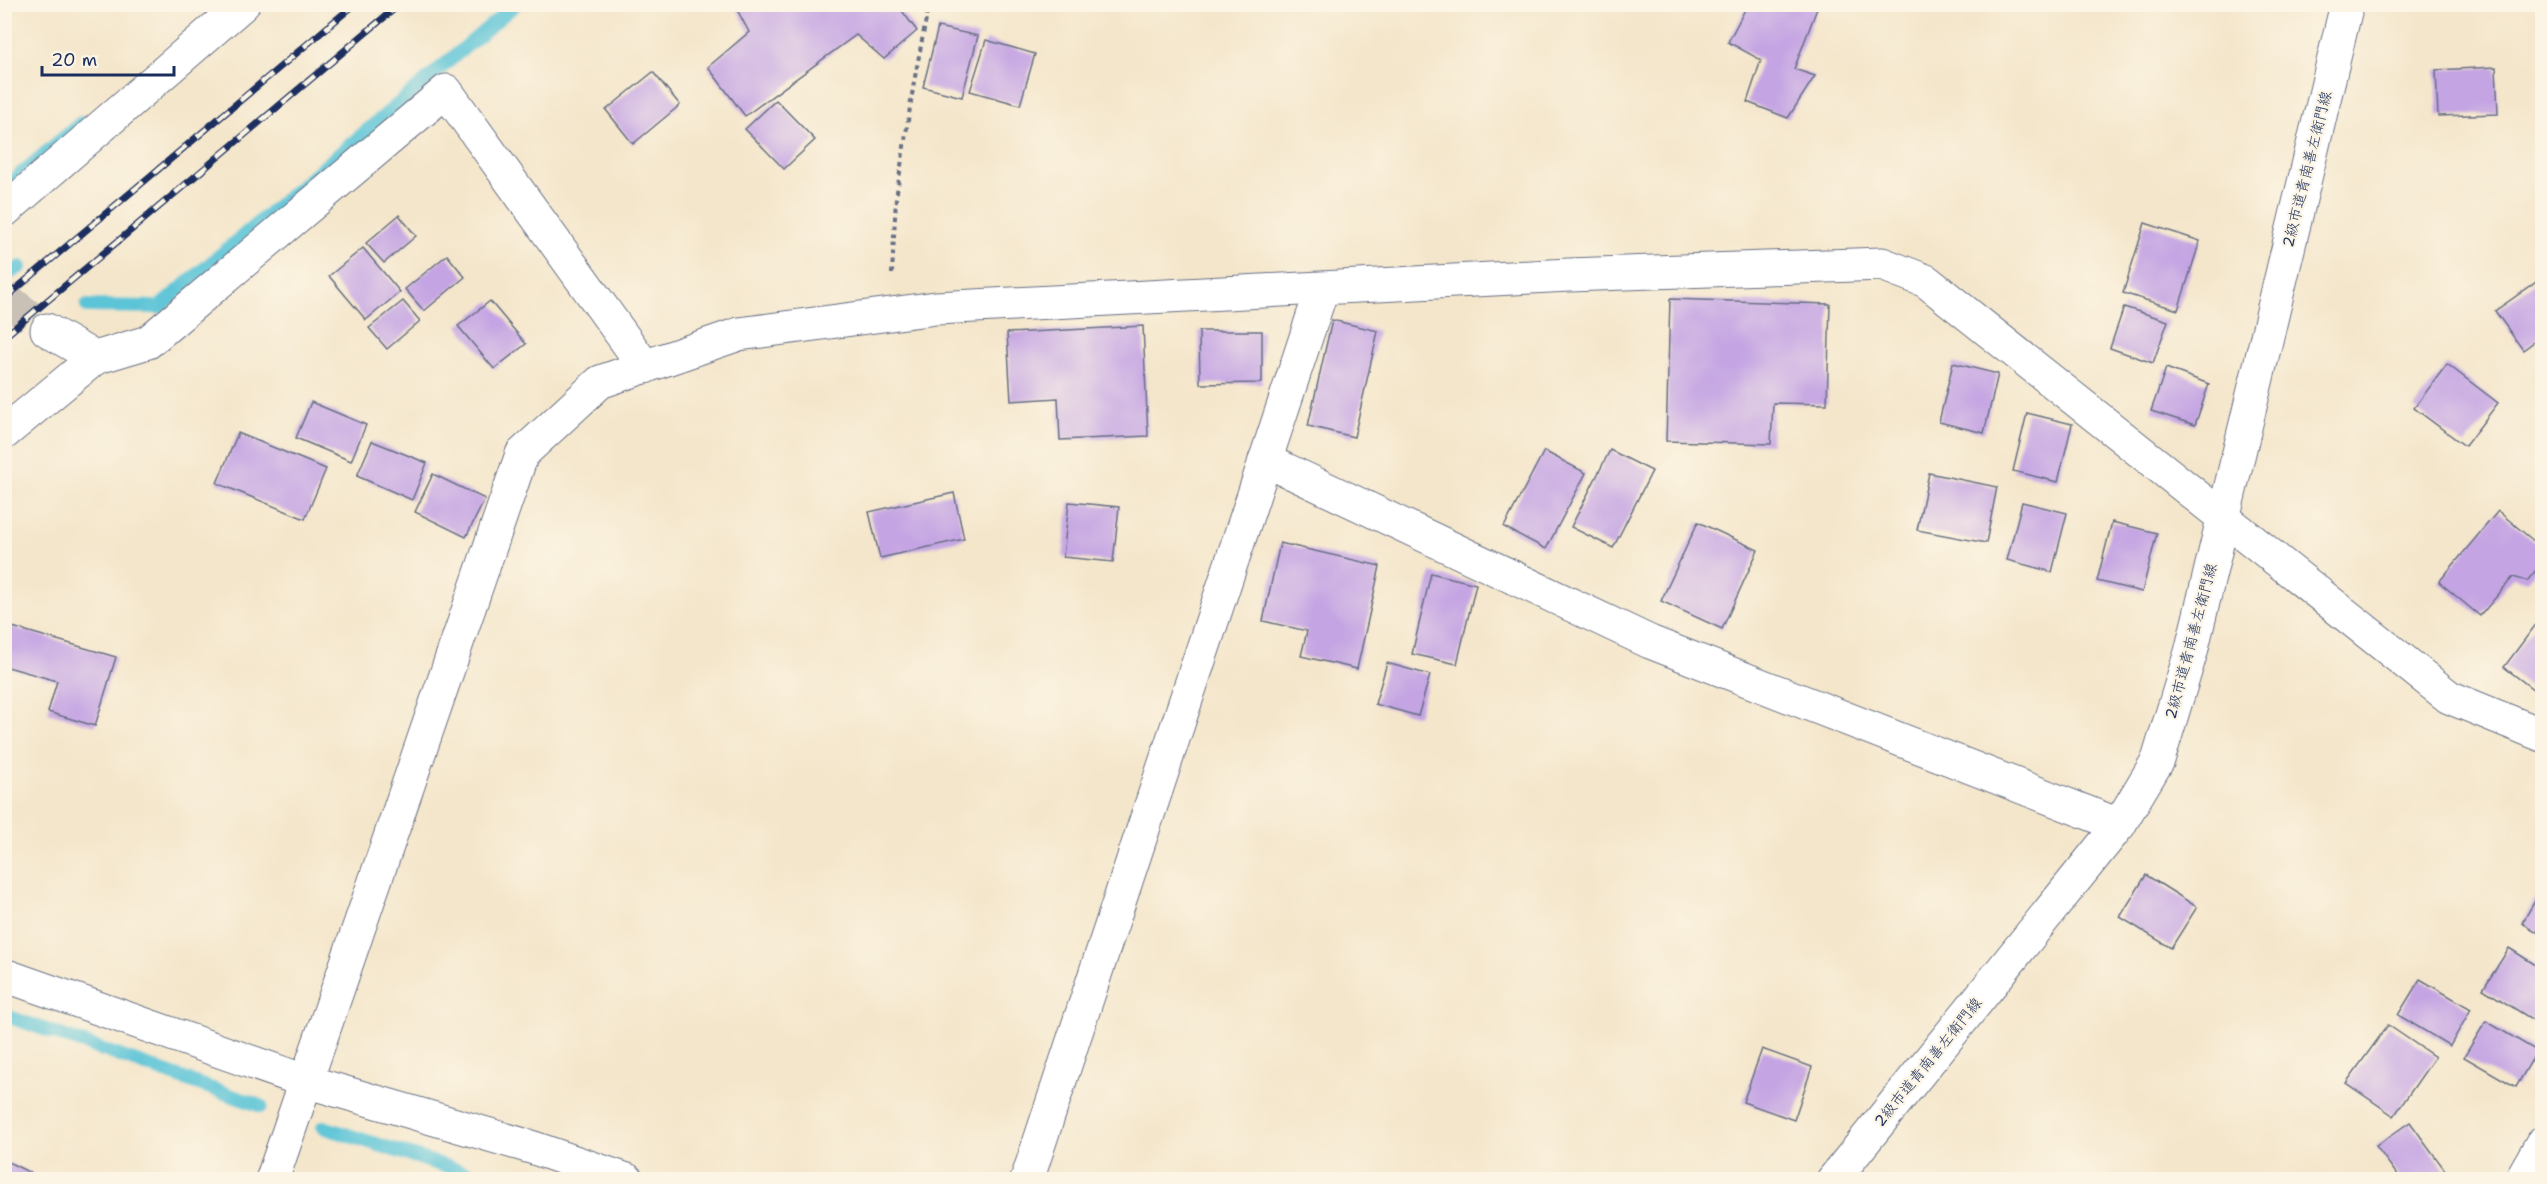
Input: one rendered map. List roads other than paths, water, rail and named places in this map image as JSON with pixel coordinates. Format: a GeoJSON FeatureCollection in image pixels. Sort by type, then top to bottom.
{"type":"FeatureCollection","features":[{"type":"Feature","properties":{"kind":"street"},"geometry":{"type":"LineString","coordinates":[[4,211],[243,4]]}},
{"type":"Feature","properties":{"kind":"street","name":"2級市道青南善左衛門線"},"geometry":{"type":"LineString","coordinates":[[1833,1179],[2119,825],[2158,760],[2190,652],[2348,4]]}},
{"type":"Feature","properties":{"kind":"street"},"geometry":{"type":"LineString","coordinates":[[4,434],[95,358],[148,342],[446,92],[645,367]]}},
{"type":"Feature","properties":{"kind":"street"},"geometry":{"type":"LineString","coordinates":[[272,1179],[522,454],[600,382],[739,334],[936,308],[1569,275],[1882,264],[1926,281],[2449,697],[2542,735]]}},
{"type":"Feature","properties":{"kind":"street"},"geometry":{"type":"LineString","coordinates":[[1027,1179],[1322,289]]}},
{"type":"Feature","properties":{"kind":"street"},"geometry":{"type":"LineString","coordinates":[[47,330],[95,358]]}},
{"type":"Feature","properties":{"kind":"street"},"geometry":{"type":"LineString","coordinates":[[1265,460],[1650,642],[2119,825]]}},
{"type":"Feature","properties":{"kind":"street"},"geometry":{"type":"LineString","coordinates":[[4,975],[304,1081],[534,1148],[627,1179]]}},
{"type":"Feature","properties":{"kind":"street"},"geometry":{"type":"LineString","coordinates":[[2521,1179],[2542,1143]]}},
{"type":"Feature","properties":{"kind":"waterway"},"geometry":{"type":"LineString","coordinates":[[87,306],[159,307],[516,4]]}},
{"type":"Feature","properties":{"kind":"waterway"},"geometry":{"type":"LineString","coordinates":[[4,188],[81,123]]}},
{"type":"Feature","properties":{"kind":"waterway"},"geometry":{"type":"LineString","coordinates":[[4,276],[20,267]]}},
{"type":"Feature","properties":{"kind":"waterway"},"geometry":{"type":"LineString","coordinates":[[4,1015],[261,1106]]}},
{"type":"Feature","properties":{"kind":"waterway"},"geometry":{"type":"LineString","coordinates":[[323,1127],[488,1180]]}},
{"type":"Feature","properties":{"kind":"tunnel"},"geometry":{"type":"LineString","coordinates":[[4,297],[47,330]]}},
{"type":"Feature","properties":{"kind":"railway"},"geometry":{"type":"LineString","coordinates":[[4,299],[355,4]]}},
{"type":"Feature","properties":{"kind":"railway"},"geometry":{"type":"LineString","coordinates":[[4,337],[400,4]]}}]}
